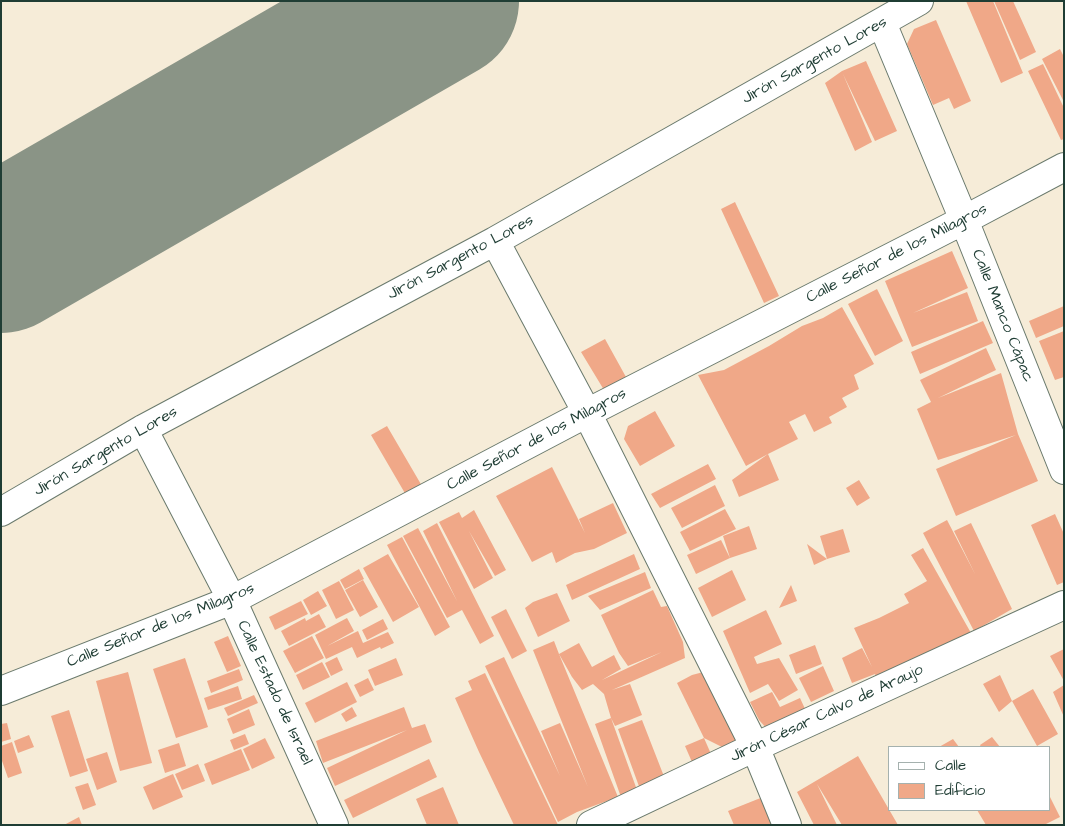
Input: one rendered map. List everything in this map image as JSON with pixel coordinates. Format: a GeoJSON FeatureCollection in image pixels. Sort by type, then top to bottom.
{"type":"FeatureCollection","features":[{"type":"Feature","properties":{"kind":"street","name":"Jirón Sargento Lores"},"geometry":{"type":"LineString","coordinates":[[1,512],[143,429],[495,241],[919,1]]}},
{"type":"Feature","properties":{"kind":"street","name":"Calle Manco Cápac"},"geometry":{"type":"LineString","coordinates":[[882,23],[964,220],[1064,470]]}},
{"type":"Feature","properties":{"kind":"street","name":"Calle Señor de los Milagros"},"geometry":{"type":"LineString","coordinates":[[1,691],[232,600],[587,413],[1064,167]]}},
{"type":"Feature","properties":{"kind":"street"},"geometry":{"type":"LineString","coordinates":[[495,241],[587,413],[755,747],[787,825]]}},
{"type":"Feature","properties":{"kind":"street","name":"Calle Estado de Israel"},"geometry":{"type":"LineString","coordinates":[[143,429],[232,600],[334,825]]}},
{"type":"Feature","properties":{"kind":"street","name":"Jirón César Calvo de Araujo"},"geometry":{"type":"LineString","coordinates":[[591,825],[755,747],[1064,605]]}},
{"type":"Feature","properties":{"kind":"building"},"geometry":{"type":"Polygon","coordinates":[[[966,1],[993,1],[1023,73],[1001,83],[966,1]]]}},
{"type":"Feature","properties":{"kind":"building"},"geometry":{"type":"Polygon","coordinates":[[[994,1],[1013,1],[1036,52],[1020,60],[994,1]]]}},
{"type":"Feature","properties":{"kind":"building"},"geometry":{"type":"Polygon","coordinates":[[[936,20],[971,101],[954,109],[949,98],[933,105],[907,44],[914,29],[936,20]]]}},
{"type":"Feature","properties":{"kind":"building"},"geometry":{"type":"Polygon","coordinates":[[[1060,49],[1064,57],[1064,102],[1042,59],[1060,49]]]}},
{"type":"Feature","properties":{"kind":"building"},"geometry":{"type":"Polygon","coordinates":[[[866,61],[897,131],[875,141],[843,74],[872,142],[855,151],[825,83],[842,71],[866,61]]]}},
{"type":"Feature","properties":{"kind":"building"},"geometry":{"type":"Polygon","coordinates":[[[1043,64],[1064,108],[1064,139],[1061,140],[1028,71],[1043,64]]]}},
{"type":"Feature","properties":{"kind":"building"},"geometry":{"type":"Polygon","coordinates":[[[735,202],[779,296],[764,303],[721,209],[735,202]]]}},
{"type":"Feature","properties":{"kind":"building"},"geometry":{"type":"Polygon","coordinates":[[[952,251],[968,288],[913,313],[967,292],[978,321],[912,347],[885,281],[952,251]]]}},
{"type":"Feature","properties":{"kind":"building"},"geometry":{"type":"Polygon","coordinates":[[[877,289],[903,341],[875,356],[848,304],[877,289]]]}},
{"type":"Feature","properties":{"kind":"building"},"geometry":{"type":"Polygon","coordinates":[[[1064,306],[1064,326],[1036,338],[1029,321],[1064,306]]]}},
{"type":"Feature","properties":{"kind":"building"},"geometry":{"type":"Polygon","coordinates":[[[842,307],[874,364],[854,375],[859,389],[842,398],[847,407],[829,417],[832,423],[814,432],[805,414],[789,422],[798,439],[746,466],[698,375],[724,370],[802,326],[823,318],[842,307]]]}},
{"type":"Feature","properties":{"kind":"building"},"geometry":{"type":"Polygon","coordinates":[[[983,321],[993,343],[920,374],[911,352],[983,321]]]}},
{"type":"Feature","properties":{"kind":"building"},"geometry":{"type":"Polygon","coordinates":[[[1064,331],[1064,377],[1055,380],[1039,341],[1064,331]]]}},
{"type":"Feature","properties":{"kind":"building"},"geometry":{"type":"Polygon","coordinates":[[[605,339],[626,377],[604,390],[581,352],[605,339]]]}},
{"type":"Feature","properties":{"kind":"building"},"geometry":{"type":"Polygon","coordinates":[[[986,348],[996,370],[938,398],[1001,373],[1018,434],[1038,481],[956,516],[936,469],[1016,435],[938,460],[917,409],[931,402],[920,380],[986,348]]]}},
{"type":"Feature","properties":{"kind":"building"},"geometry":{"type":"Polygon","coordinates":[[[655,411],[675,446],[640,466],[624,439],[628,426],[655,411]]]}},
{"type":"Feature","properties":{"kind":"building"},"geometry":{"type":"Polygon","coordinates":[[[387,426],[422,486],[406,495],[371,435],[387,426]]]}},
{"type":"Feature","properties":{"kind":"building"},"geometry":{"type":"Polygon","coordinates":[[[768,454],[779,480],[739,497],[732,480],[768,454]]]}},
{"type":"Feature","properties":{"kind":"building"},"geometry":{"type":"Polygon","coordinates":[[[708,464],[716,479],[660,508],[651,494],[708,464]]]}},
{"type":"Feature","properties":{"kind":"building"},"geometry":{"type":"Polygon","coordinates":[[[552,467],[585,533],[579,519],[613,503],[627,533],[594,549],[575,553],[556,563],[552,552],[532,562],[496,496],[552,467]]]}},
{"type":"Feature","properties":{"kind":"building"},"geometry":{"type":"Polygon","coordinates":[[[859,480],[870,498],[857,506],[846,488],[859,480]]]}},
{"type":"Feature","properties":{"kind":"building"},"geometry":{"type":"Polygon","coordinates":[[[715,485],[725,506],[682,528],[671,508],[715,485]]]}},
{"type":"Feature","properties":{"kind":"building"},"geometry":{"type":"Polygon","coordinates":[[[725,509],[736,529],[690,551],[680,532],[725,509]]]}},
{"type":"Feature","properties":{"kind":"building"},"geometry":{"type":"Polygon","coordinates":[[[474,510],[506,570],[495,576],[469,531],[493,578],[474,589],[439,522],[459,512],[462,518],[474,510]]]}},
{"type":"Feature","properties":{"kind":"building"},"geometry":{"type":"Polygon","coordinates":[[[1055,514],[1064,534],[1064,582],[1057,585],[1031,525],[1055,514]]]}},
{"type":"Feature","properties":{"kind":"building"},"geometry":{"type":"Polygon","coordinates":[[[947,520],[975,574],[954,531],[971,523],[1012,609],[974,631],[923,533],[947,520]]]}},
{"type":"Feature","properties":{"kind":"building"},"geometry":{"type":"Polygon","coordinates":[[[437,523],[494,636],[480,644],[462,610],[447,618],[403,536],[418,528],[457,601],[423,531],[437,523]]]}},
{"type":"Feature","properties":{"kind":"building"},"geometry":{"type":"Polygon","coordinates":[[[749,526],[757,549],[730,558],[723,536],[749,526]]]}},
{"type":"Feature","properties":{"kind":"building"},"geometry":{"type":"Polygon","coordinates":[[[843,529],[850,552],[827,559],[820,536],[843,529]]]}},
{"type":"Feature","properties":{"kind":"building"},"geometry":{"type":"Polygon","coordinates":[[[402,537],[450,627],[435,636],[387,545],[402,537]]]}},
{"type":"Feature","properties":{"kind":"building"},"geometry":{"type":"Polygon","coordinates":[[[721,540],[730,558],[696,574],[687,555],[721,540]]]}},
{"type":"Feature","properties":{"kind":"building"},"geometry":{"type":"Polygon","coordinates":[[[807,544],[827,559],[814,565],[807,544]]]}},
{"type":"Feature","properties":{"kind":"building"},"geometry":{"type":"Polygon","coordinates":[[[923,548],[971,633],[878,681],[875,674],[852,683],[842,658],[862,648],[872,667],[854,628],[909,603],[904,594],[927,581],[911,555],[923,548]]]}},
{"type":"Feature","properties":{"kind":"building"},"geometry":{"type":"Polygon","coordinates":[[[388,554],[419,607],[393,622],[363,568],[388,554]]]}},
{"type":"Feature","properties":{"kind":"building"},"geometry":{"type":"Polygon","coordinates":[[[634,554],[640,569],[572,600],[566,585],[634,554]]]}},
{"type":"Feature","properties":{"kind":"building"},"geometry":{"type":"Polygon","coordinates":[[[359,569],[364,579],[345,589],[340,580],[359,569]]]}},
{"type":"Feature","properties":{"kind":"building"},"geometry":{"type":"Polygon","coordinates":[[[732,570],[746,600],[712,617],[698,588],[732,570]]]}},
{"type":"Feature","properties":{"kind":"building"},"geometry":{"type":"Polygon","coordinates":[[[645,572],[651,588],[600,610],[588,596],[645,572]]]}},
{"type":"Feature","properties":{"kind":"building"},"geometry":{"type":"Polygon","coordinates":[[[363,580],[378,607],[360,617],[345,590],[363,580]]]}},
{"type":"Feature","properties":{"kind":"building"},"geometry":{"type":"Polygon","coordinates":[[[339,581],[354,610],[336,619],[322,590],[339,581]]]}},
{"type":"Feature","properties":{"kind":"building"},"geometry":{"type":"Polygon","coordinates":[[[791,585],[797,601],[779,608],[791,585]]]}},
{"type":"Feature","properties":{"kind":"building"},"geometry":{"type":"Polygon","coordinates":[[[653,590],[661,607],[667,606],[683,642],[685,658],[612,690],[630,684],[642,715],[615,726],[604,694],[593,684],[582,690],[559,654],[579,643],[592,667],[614,655],[621,669],[602,680],[662,652],[628,666],[619,653],[601,615],[653,590]]]}},
{"type":"Feature","properties":{"kind":"building"},"geometry":{"type":"Polygon","coordinates":[[[318,591],[327,606],[311,615],[303,600],[318,591]]]}},
{"type":"Feature","properties":{"kind":"building"},"geometry":{"type":"Polygon","coordinates":[[[557,593],[570,621],[538,637],[525,608],[533,602],[557,593]]]}},
{"type":"Feature","properties":{"kind":"building"},"geometry":{"type":"Polygon","coordinates":[[[301,601],[308,614],[275,630],[269,617],[301,601]]]}},
{"type":"Feature","properties":{"kind":"building"},"geometry":{"type":"Polygon","coordinates":[[[506,609],[527,651],[512,659],[491,617],[506,609]]]}},
{"type":"Feature","properties":{"kind":"building"},"geometry":{"type":"Polygon","coordinates":[[[766,610],[782,644],[754,657],[757,664],[779,658],[798,690],[779,701],[768,684],[750,693],[723,631],[766,610]]]}},
{"type":"Feature","properties":{"kind":"building"},"geometry":{"type":"Polygon","coordinates":[[[319,614],[326,627],[289,646],[281,631],[305,618],[306,621],[319,614]]]}},
{"type":"Feature","properties":{"kind":"building"},"geometry":{"type":"Polygon","coordinates":[[[347,618],[354,631],[327,646],[358,631],[363,643],[388,632],[394,643],[381,649],[380,647],[357,658],[352,647],[326,659],[315,635],[347,618]]]}},
{"type":"Feature","properties":{"kind":"building"},"geometry":{"type":"Polygon","coordinates":[[[383,619],[388,629],[367,640],[362,630],[383,619]]]}},
{"type":"Feature","properties":{"kind":"building"},"geometry":{"type":"Polygon","coordinates":[[[228,636],[241,666],[227,672],[214,642],[228,636]]]}},
{"type":"Feature","properties":{"kind":"building"},"geometry":{"type":"Polygon","coordinates":[[[312,636],[324,658],[295,673],[283,651],[312,636]]]}},
{"type":"Feature","properties":{"kind":"building"},"geometry":{"type":"Polygon","coordinates":[[[554,641],[618,797],[577,812],[558,822],[485,666],[504,657],[560,776],[541,731],[560,723],[588,787],[533,650],[554,641]]]}},
{"type":"Feature","properties":{"kind":"building"},"geometry":{"type":"Polygon","coordinates":[[[815,645],[822,664],[796,674],[789,655],[815,645]]]}},
{"type":"Feature","properties":{"kind":"building"},"geometry":{"type":"Polygon","coordinates":[[[1064,649],[1064,681],[1050,656],[1064,649]]]}},
{"type":"Feature","properties":{"kind":"building"},"geometry":{"type":"Polygon","coordinates":[[[337,657],[343,670],[331,676],[325,663],[337,657]]]}},
{"type":"Feature","properties":{"kind":"building"},"geometry":{"type":"Polygon","coordinates":[[[185,658],[208,727],[176,738],[153,669],[185,658]]]}},
{"type":"Feature","properties":{"kind":"building"},"geometry":{"type":"Polygon","coordinates":[[[396,658],[403,675],[375,686],[368,670],[396,658]]]}},
{"type":"Feature","properties":{"kind":"building"},"geometry":{"type":"Polygon","coordinates":[[[322,662],[330,677],[303,690],[296,675],[322,662]]]}},
{"type":"Feature","properties":{"kind":"building"},"geometry":{"type":"Polygon","coordinates":[[[823,666],[834,691],[811,702],[799,678],[823,666]]]}},
{"type":"Feature","properties":{"kind":"building"},"geometry":{"type":"Polygon","coordinates":[[[239,669],[243,680],[211,693],[207,681],[239,669]]]}},
{"type":"Feature","properties":{"kind":"building"},"geometry":{"type":"Polygon","coordinates":[[[711,670],[748,742],[726,749],[704,738],[677,683],[692,675],[711,670]]]}},
{"type":"Feature","properties":{"kind":"building"},"geometry":{"type":"Polygon","coordinates":[[[128,672],[152,763],[120,771],[96,681],[128,672]]]}},
{"type":"Feature","properties":{"kind":"building"},"geometry":{"type":"Polygon","coordinates":[[[485,673],[558,825],[514,825],[455,698],[472,690],[468,681],[485,673]]]}},
{"type":"Feature","properties":{"kind":"building"},"geometry":{"type":"Polygon","coordinates":[[[1000,675],[1012,701],[999,712],[983,684],[1000,675]]]}},
{"type":"Feature","properties":{"kind":"building"},"geometry":{"type":"Polygon","coordinates":[[[368,678],[374,690],[360,697],[354,685],[368,678]]]}},
{"type":"Feature","properties":{"kind":"building"},"geometry":{"type":"Polygon","coordinates":[[[347,682],[357,702],[315,723],[305,703],[347,682]]]}},
{"type":"Feature","properties":{"kind":"building"},"geometry":{"type":"Polygon","coordinates":[[[1064,685],[1064,717],[1053,692],[1064,685]]]}},
{"type":"Feature","properties":{"kind":"building"},"geometry":{"type":"Polygon","coordinates":[[[238,686],[242,699],[208,710],[204,698],[238,686]]]}},
{"type":"Feature","properties":{"kind":"building"},"geometry":{"type":"Polygon","coordinates":[[[1033,689],[1058,734],[1037,746],[1012,701],[1033,689]]]}},
{"type":"Feature","properties":{"kind":"building"},"geometry":{"type":"Polygon","coordinates":[[[772,692],[780,707],[800,698],[806,711],[768,730],[759,720],[750,702],[772,692]]]}},
{"type":"Feature","properties":{"kind":"building"},"geometry":{"type":"Polygon","coordinates":[[[254,695],[258,703],[228,716],[224,708],[254,695]]]}},
{"type":"Feature","properties":{"kind":"building"},"geometry":{"type":"Polygon","coordinates":[[[352,707],[357,716],[346,722],[341,714],[352,707]]]}},
{"type":"Feature","properties":{"kind":"building"},"geometry":{"type":"Polygon","coordinates":[[[404,707],[412,728],[425,724],[432,742],[335,786],[327,768],[407,730],[323,763],[316,741],[404,707]]]}},
{"type":"Feature","properties":{"kind":"building"},"geometry":{"type":"Polygon","coordinates":[[[249,709],[255,725],[233,734],[227,719],[249,709]]]}},
{"type":"Feature","properties":{"kind":"building"},"geometry":{"type":"Polygon","coordinates":[[[69,710],[88,771],[70,777],[51,716],[69,710]]]}},
{"type":"Feature","properties":{"kind":"building"},"geometry":{"type":"Polygon","coordinates":[[[611,718],[637,790],[622,800],[595,724],[611,718]]]}},
{"type":"Feature","properties":{"kind":"building"},"geometry":{"type":"Polygon","coordinates":[[[642,720],[665,779],[640,789],[618,729],[642,720]]]}},
{"type":"Feature","properties":{"kind":"building"},"geometry":{"type":"Polygon","coordinates":[[[7,723],[11,739],[1,742],[1,724],[7,723]]]}},
{"type":"Feature","properties":{"kind":"building"},"geometry":{"type":"Polygon","coordinates":[[[245,734],[249,744],[234,750],[230,740],[245,734]]]}},
{"type":"Feature","properties":{"kind":"building"},"geometry":{"type":"Polygon","coordinates":[[[29,735],[34,747],[18,753],[14,741],[29,735]]]}},
{"type":"Feature","properties":{"kind":"building"},"geometry":{"type":"Polygon","coordinates":[[[992,737],[999,746],[980,746],[992,737]]]}},
{"type":"Feature","properties":{"kind":"building"},"geometry":{"type":"Polygon","coordinates":[[[265,738],[275,758],[252,769],[243,749],[265,738]]]}},
{"type":"Feature","properties":{"kind":"building"},"geometry":{"type":"Polygon","coordinates":[[[704,738],[711,754],[692,762],[685,746],[704,738]]]}},
{"type":"Feature","properties":{"kind":"building"},"geometry":{"type":"Polygon","coordinates":[[[953,739],[958,746],[941,746],[953,739]]]}},
{"type":"Feature","properties":{"kind":"building"},"geometry":{"type":"Polygon","coordinates":[[[12,742],[22,773],[8,778],[1,758],[1,746],[12,742]]]}},
{"type":"Feature","properties":{"kind":"building"},"geometry":{"type":"Polygon","coordinates":[[[179,743],[186,766],[165,773],[158,750],[179,743]]]}},
{"type":"Feature","properties":{"kind":"building"},"geometry":{"type":"Polygon","coordinates":[[[241,749],[250,770],[212,785],[204,764],[241,749]]]}},
{"type":"Feature","properties":{"kind":"building"},"geometry":{"type":"Polygon","coordinates":[[[107,752],[117,782],[97,790],[86,759],[107,752]]]}},
{"type":"Feature","properties":{"kind":"building"},"geometry":{"type":"Polygon","coordinates":[[[858,756],[888,808],[888,811],[890,811],[898,825],[842,825],[817,784],[837,825],[814,825],[797,792],[858,756]]]}},
{"type":"Feature","properties":{"kind":"building"},"geometry":{"type":"Polygon","coordinates":[[[429,759],[437,777],[353,818],[344,800],[429,759]]]}},
{"type":"Feature","properties":{"kind":"building"},"geometry":{"type":"Polygon","coordinates":[[[198,764],[205,781],[182,790],[175,774],[198,764]]]}},
{"type":"Feature","properties":{"kind":"building"},"geometry":{"type":"Polygon","coordinates":[[[173,774],[183,797],[153,810],[143,787],[173,774]]]}},
{"type":"Feature","properties":{"kind":"building"},"geometry":{"type":"Polygon","coordinates":[[[88,783],[96,805],[83,810],[75,787],[88,783]]]}},
{"type":"Feature","properties":{"kind":"building"},"geometry":{"type":"Polygon","coordinates":[[[443,787],[459,825],[427,825],[416,799],[443,787]]]}},
{"type":"Feature","properties":{"kind":"building"},"geometry":{"type":"Polygon","coordinates":[[[763,797],[773,825],[734,825],[728,811],[763,797]]]}},
{"type":"Feature","properties":{"kind":"building"},"geometry":{"type":"Polygon","coordinates":[[[1050,797],[1060,817],[1044,825],[986,825],[978,811],[1050,811],[1050,797]]]}},
{"type":"Feature","properties":{"kind":"building"},"geometry":{"type":"Polygon","coordinates":[[[79,817],[82,825],[64,825],[79,817]]]}},
{"type":"Feature","properties":{"kind":"runway"},"geometry":{"type":"LineString","coordinates":[[1,254],[440,1]]}}]}
